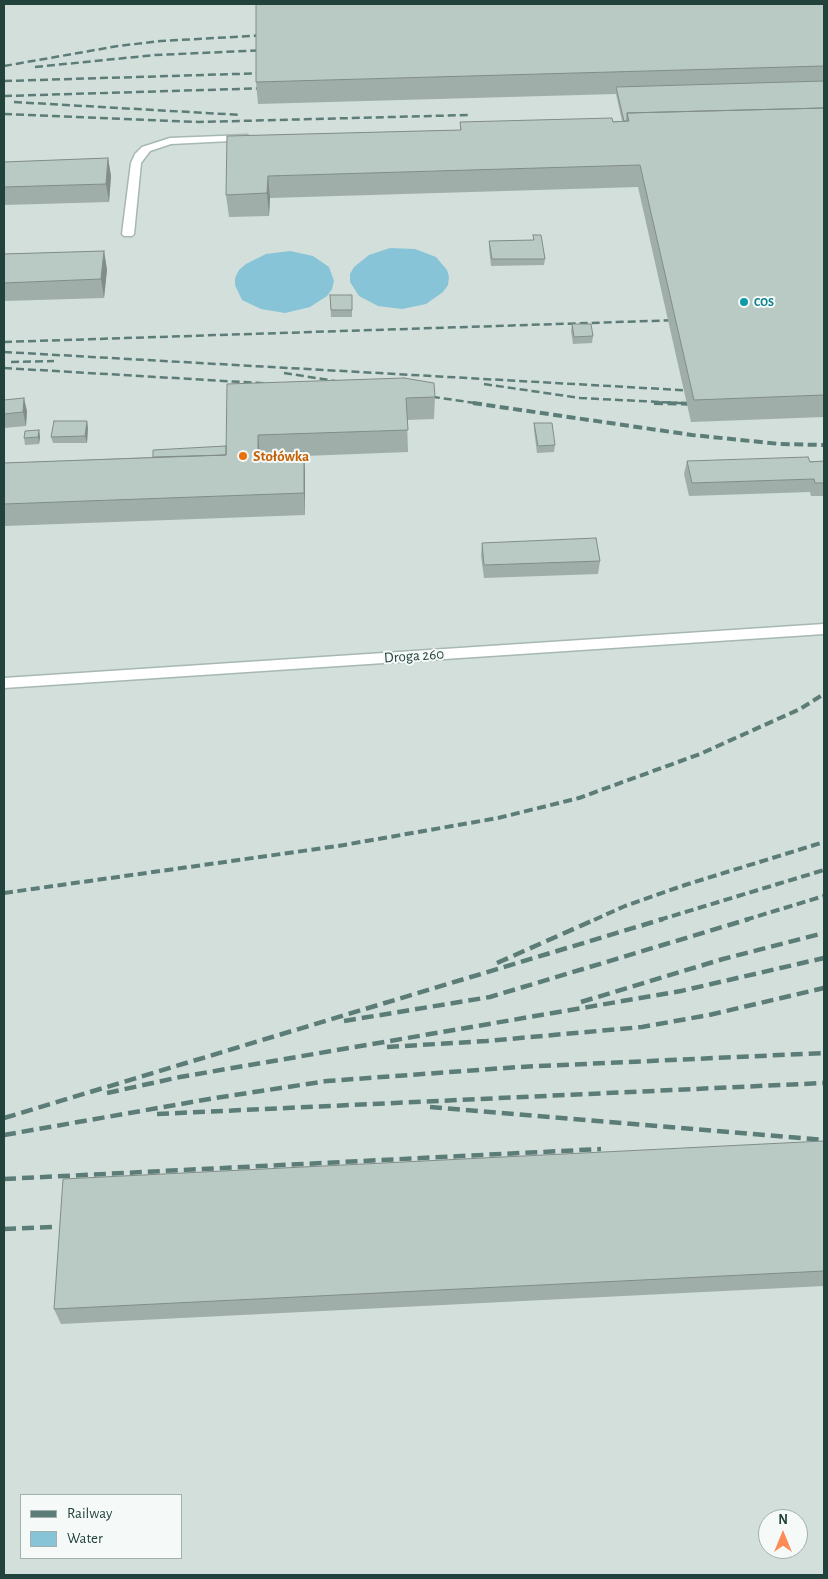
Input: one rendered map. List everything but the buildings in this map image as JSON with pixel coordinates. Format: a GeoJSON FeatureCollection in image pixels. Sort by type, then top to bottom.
{"type":"FeatureCollection","features":[{"type":"Feature","properties":{"kind":"lane"},"geometry":{"type":"LineString","coordinates":[[128,234],[136,163],[139,156],[146,149],[170,141],[258,138]]}},
{"type":"Feature","properties":{"kind":"lane","name":"Droga 260"},"geometry":{"type":"LineString","coordinates":[[4,683],[824,629]]}},
{"type":"Feature","properties":{"kind":"shaded area"},"geometry":{"type":"Polygon","coordinates":[[[4,4],[824,4],[824,1575],[4,1575],[4,4]]]}},
{"type":"Feature","properties":{"kind":"water"},"geometry":{"type":"Polygon","coordinates":[[[390,248],[415,249],[436,257],[447,270],[449,277],[448,285],[443,292],[426,304],[402,309],[378,306],[359,296],[350,282],[350,274],[354,267],[369,255],[390,248]]]}},
{"type":"Feature","properties":{"kind":"water"},"geometry":{"type":"Polygon","coordinates":[[[290,251],[313,256],[329,267],[334,281],[332,289],[327,296],[310,307],[285,313],[261,309],[242,300],[235,285],[235,278],[239,270],[246,264],[266,254],[290,251]]]}},
{"type":"Feature","properties":{"kind":"railway"},"geometry":{"type":"LineString","coordinates":[[4,66],[118,46],[161,41],[269,35]]}},
{"type":"Feature","properties":{"kind":"railway"},"geometry":{"type":"LineString","coordinates":[[35,67],[155,55],[269,50]]}},
{"type":"Feature","properties":{"kind":"railway"},"geometry":{"type":"LineString","coordinates":[[4,81],[269,73]]}},
{"type":"Feature","properties":{"kind":"railway"},"geometry":{"type":"LineString","coordinates":[[4,96],[271,88]]}},
{"type":"Feature","properties":{"kind":"railway"},"geometry":{"type":"LineString","coordinates":[[14,102],[241,115]]}},
{"type":"Feature","properties":{"kind":"railway"},"geometry":{"type":"LineString","coordinates":[[4,114],[199,122],[468,115]]}},
{"type":"Feature","properties":{"kind":"railway"},"geometry":{"type":"LineString","coordinates":[[4,342],[681,320]]}},
{"type":"Feature","properties":{"kind":"railway"},"geometry":{"type":"LineString","coordinates":[[4,352],[698,391]]}},
{"type":"Feature","properties":{"kind":"railway"},"geometry":{"type":"LineString","coordinates":[[11,362],[54,361]]}},
{"type":"Feature","properties":{"kind":"railway"},"geometry":{"type":"LineString","coordinates":[[4,368],[276,384]]}},
{"type":"Feature","properties":{"kind":"railway"},"geometry":{"type":"LineString","coordinates":[[284,373],[348,383]]}},
{"type":"Feature","properties":{"kind":"railway"},"geometry":{"type":"LineString","coordinates":[[484,384],[580,398],[700,404],[654,403]]}},
{"type":"Feature","properties":{"kind":"railway"},"geometry":{"type":"LineString","coordinates":[[420,395],[482,404]]}},
{"type":"Feature","properties":{"kind":"railway"},"geometry":{"type":"LineString","coordinates":[[473,403],[692,435],[780,444],[824,445]]}},
{"type":"Feature","properties":{"kind":"railway"},"geometry":{"type":"LineString","coordinates":[[4,893],[338,846],[498,818],[579,798],[700,754],[800,709],[824,694]]}},
{"type":"Feature","properties":{"kind":"railway"},"geometry":{"type":"LineString","coordinates":[[594,920],[625,906],[685,885],[824,842]]}},
{"type":"Feature","properties":{"kind":"railway"},"geometry":{"type":"LineString","coordinates":[[659,920],[824,870]]}},
{"type":"Feature","properties":{"kind":"railway"},"geometry":{"type":"LineString","coordinates":[[745,920],[824,896]]}},
{"type":"Feature","properties":{"kind":"railway"},"geometry":{"type":"LineString","coordinates":[[497,963],[596,919]]}},
{"type":"Feature","properties":{"kind":"railway"},"geometry":{"type":"LineString","coordinates":[[4,1118],[663,919]]}},
{"type":"Feature","properties":{"kind":"railway"},"geometry":{"type":"LineString","coordinates":[[344,1021],[490,997],[749,919]]}},
{"type":"Feature","properties":{"kind":"railway"},"geometry":{"type":"LineString","coordinates":[[581,1002],[723,959],[824,933]]}},
{"type":"Feature","properties":{"kind":"railway"},"geometry":{"type":"LineString","coordinates":[[107,1093],[180,1077],[681,991],[824,958]]}},
{"type":"Feature","properties":{"kind":"railway"},"geometry":{"type":"LineString","coordinates":[[387,1047],[487,1041],[642,1027],[709,1015],[824,988]]}},
{"type":"Feature","properties":{"kind":"railway"},"geometry":{"type":"LineString","coordinates":[[4,1135],[215,1098],[327,1081],[519,1067],[824,1053]]}},
{"type":"Feature","properties":{"kind":"railway"},"geometry":{"type":"LineString","coordinates":[[157,1114],[824,1083]]}},
{"type":"Feature","properties":{"kind":"railway"},"geometry":{"type":"LineString","coordinates":[[430,1107],[824,1140]]}},
{"type":"Feature","properties":{"kind":"railway"},"geometry":{"type":"LineString","coordinates":[[4,1179],[601,1149]]}},
{"type":"Feature","properties":{"kind":"railway"},"geometry":{"type":"LineString","coordinates":[[4,1229],[54,1227]]}},
{"type":"Feature","properties":{"kind":"place","name":"COS"},"geometry":{"type":"Point","coordinates":[744,302]}},
{"type":"Feature","properties":{"kind":"place","name":"Stołówka"},"geometry":{"type":"Point","coordinates":[243,456]}}]}
